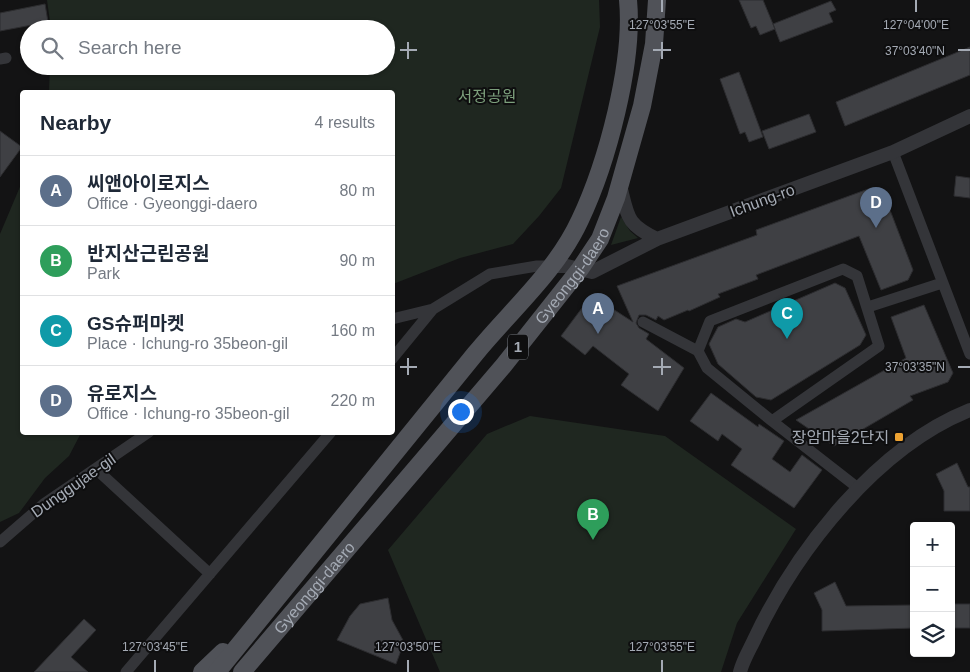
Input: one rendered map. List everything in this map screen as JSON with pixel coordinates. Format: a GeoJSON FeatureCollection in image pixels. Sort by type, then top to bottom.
{"type":"FeatureCollection","features":[{"type":"Feature","properties":{"kind":"main road","name":"Gyeonggi-daero"},"geometry":{"type":"LineString","coordinates":[[217,672],[483,345],[553,266],[580,220],[609,139],[619,104],[628,36],[628,0]]}},
{"type":"Feature","properties":{"kind":"main road","name":"Gyeonggi-daero"},"geometry":{"type":"LineString","coordinates":[[242,672],[504,365],[580,269],[600,239],[634,141],[649,78],[657,0]]}},
{"type":"Feature","properties":{"kind":"main road","name":"Gyeonggi-daero"},"geometry":{"type":"LineString","coordinates":[[202,672],[253,629]]}},
{"type":"Feature","properties":{"kind":"main road","name":"Gyeonggi-daero"},"geometry":{"type":"LineString","coordinates":[[255,672],[270,638]]}},
{"type":"Feature","properties":{"kind":"street","name":"Ichung-ro"},"geometry":{"type":"LineString","coordinates":[[553,266],[592,272],[657,239],[893,152],[970,116]]}},
{"type":"Feature","properties":{"kind":"street"},"geometry":{"type":"LineString","coordinates":[[893,152],[970,354]]}},
{"type":"Feature","properties":{"kind":"street"},"geometry":{"type":"LineString","coordinates":[[620,185],[629,221],[641,232],[657,239]]}},
{"type":"Feature","properties":{"kind":"street"},"geometry":{"type":"LineString","coordinates":[[395,319],[433,309],[490,274],[537,266],[553,266]]}},
{"type":"Feature","properties":{"kind":"street"},"geometry":{"type":"LineString","coordinates":[[698,351],[710,321],[843,269],[857,276],[879,346],[772,421]]}},
{"type":"Feature","properties":{"kind":"street"},"geometry":{"type":"LineString","coordinates":[[868,307],[942,283]]}},
{"type":"Feature","properties":{"kind":"street"},"geometry":{"type":"LineString","coordinates":[[395,356],[433,309]]}},
{"type":"Feature","properties":{"kind":"street"},"geometry":{"type":"LineString","coordinates":[[643,322],[698,351],[707,368],[858,488]]}},
{"type":"Feature","properties":{"kind":"street"},"geometry":{"type":"LineString","coordinates":[[740,672],[771,606],[813,543],[858,488],[906,447],[956,416],[970,410]]}},
{"type":"Feature","properties":{"kind":"street","name":"Dunggujae-gil"},"geometry":{"type":"LineString","coordinates":[[0,542],[45,502],[145,435]]}},
{"type":"Feature","properties":{"kind":"street"},"geometry":{"type":"LineString","coordinates":[[126,672],[328,435]]}},
{"type":"Feature","properties":{"kind":"street"},"geometry":{"type":"LineString","coordinates":[[96,469],[210,574]]}},
{"type":"Feature","properties":{"kind":"green space","name":"서정공원"},"geometry":{"type":"Polygon","coordinates":[[[47,0],[599,0],[600,27],[561,188],[539,216],[513,244],[460,258],[395,283],[395,90],[49,90],[50,75],[395,75],[395,20],[50,20],[47,0]]]}},
{"type":"Feature","properties":{"kind":"green space"},"geometry":{"type":"Polygon","coordinates":[[[20,187],[20,435],[80,435],[69,456],[45,478],[19,513],[0,522],[0,234],[20,187]]]}},
{"type":"Feature","properties":{"kind":"green space"},"geometry":{"type":"Polygon","coordinates":[[[621,217],[630,231],[638,238],[611,245],[621,217]]]}},
{"type":"Feature","properties":{"kind":"green space"},"geometry":{"type":"Polygon","coordinates":[[[530,416],[665,436],[796,529],[737,623],[721,672],[440,672],[388,550],[487,434],[530,416]]]}},
{"type":"Feature","properties":{"kind":"building"},"geometry":{"type":"Polygon","coordinates":[[[739,0],[763,0],[775,29],[760,35],[756,26],[751,28],[739,0]]]}},
{"type":"Feature","properties":{"kind":"building"},"geometry":{"type":"Polygon","coordinates":[[[831,1],[836,10],[829,13],[833,22],[780,42],[773,24],[831,1]]]}},
{"type":"Feature","properties":{"kind":"building"},"geometry":{"type":"Polygon","coordinates":[[[45,4],[48,20],[20,20],[20,27],[0,31],[0,13],[45,4]]]}},
{"type":"Feature","properties":{"kind":"building"},"geometry":{"type":"Polygon","coordinates":[[[970,47],[970,75],[845,126],[836,102],[970,47]]]}},
{"type":"Feature","properties":{"kind":"building"},"geometry":{"type":"Polygon","coordinates":[[[739,72],[763,137],[749,142],[745,132],[740,134],[720,79],[739,72]]]}},
{"type":"Feature","properties":{"kind":"building"},"geometry":{"type":"Polygon","coordinates":[[[809,114],[816,132],[769,149],[762,131],[809,114]]]}},
{"type":"Feature","properties":{"kind":"building"},"geometry":{"type":"Polygon","coordinates":[[[0,131],[20,146],[20,150],[0,177],[0,131]]]}},
{"type":"Feature","properties":{"kind":"building"},"geometry":{"type":"Polygon","coordinates":[[[956,176],[970,178],[970,198],[954,196],[956,176]]]}},
{"type":"Feature","properties":{"kind":"building"},"geometry":{"type":"Polygon","coordinates":[[[871,188],[885,197],[913,270],[908,280],[881,290],[859,236],[756,275],[758,279],[718,294],[720,297],[664,320],[658,316],[656,320],[646,315],[639,315],[636,323],[639,328],[649,334],[646,339],[684,368],[658,411],[621,385],[629,374],[593,346],[585,355],[561,336],[588,300],[592,303],[596,298],[633,322],[617,286],[757,235],[756,230],[871,188]]]}},
{"type":"Feature","properties":{"kind":"building"},"geometry":{"type":"Polygon","coordinates":[[[835,283],[845,288],[866,335],[860,345],[771,400],[756,397],[718,364],[709,344],[718,327],[736,319],[745,322],[835,283]]]}},
{"type":"Feature","properties":{"kind":"building"},"geometry":{"type":"Polygon","coordinates":[[[924,305],[953,373],[948,382],[910,396],[913,400],[834,446],[796,420],[906,358],[891,317],[924,305]]]}},
{"type":"Feature","properties":{"kind":"building"},"geometry":{"type":"Polygon","coordinates":[[[711,393],[758,427],[759,424],[784,441],[772,459],[790,472],[802,455],[822,470],[794,508],[731,465],[742,449],[722,434],[718,441],[690,421],[711,393]]]}},
{"type":"Feature","properties":{"kind":"building"},"geometry":{"type":"Polygon","coordinates":[[[957,463],[968,487],[970,487],[970,511],[944,511],[944,491],[936,474],[957,463]]]}},
{"type":"Feature","properties":{"kind":"building"},"geometry":{"type":"Polygon","coordinates":[[[835,582],[846,606],[910,605],[910,628],[822,631],[822,610],[814,593],[835,582]]]}},
{"type":"Feature","properties":{"kind":"building"},"geometry":{"type":"Polygon","coordinates":[[[388,598],[392,620],[404,642],[396,664],[337,640],[350,616],[360,604],[388,598]]]}},
{"type":"Feature","properties":{"kind":"building"},"geometry":{"type":"Polygon","coordinates":[[[955,604],[970,604],[970,628],[955,628],[955,604]]]}},
{"type":"Feature","properties":{"kind":"building"},"geometry":{"type":"Polygon","coordinates":[[[84,619],[96,630],[71,657],[88,672],[34,672],[84,619]]]}},
{"type":"Feature","properties":{"kind":"place","name":"유로지스"},"geometry":{"type":"Point","coordinates":[876,228]}},
{"type":"Feature","properties":{"kind":"place","name":"씨앤아이로지스"},"geometry":{"type":"Point","coordinates":[598,334]}},
{"type":"Feature","properties":{"kind":"place","name":"GS슈퍼마켓"},"geometry":{"type":"Point","coordinates":[787,339]}},
{"type":"Feature","properties":{"kind":"place","name":"장암마을2단지"},"geometry":{"type":"Point","coordinates":[899,437]}},
{"type":"Feature","properties":{"kind":"place","name":"반지산근린공원"},"geometry":{"type":"Point","coordinates":[593,540]}}]}
